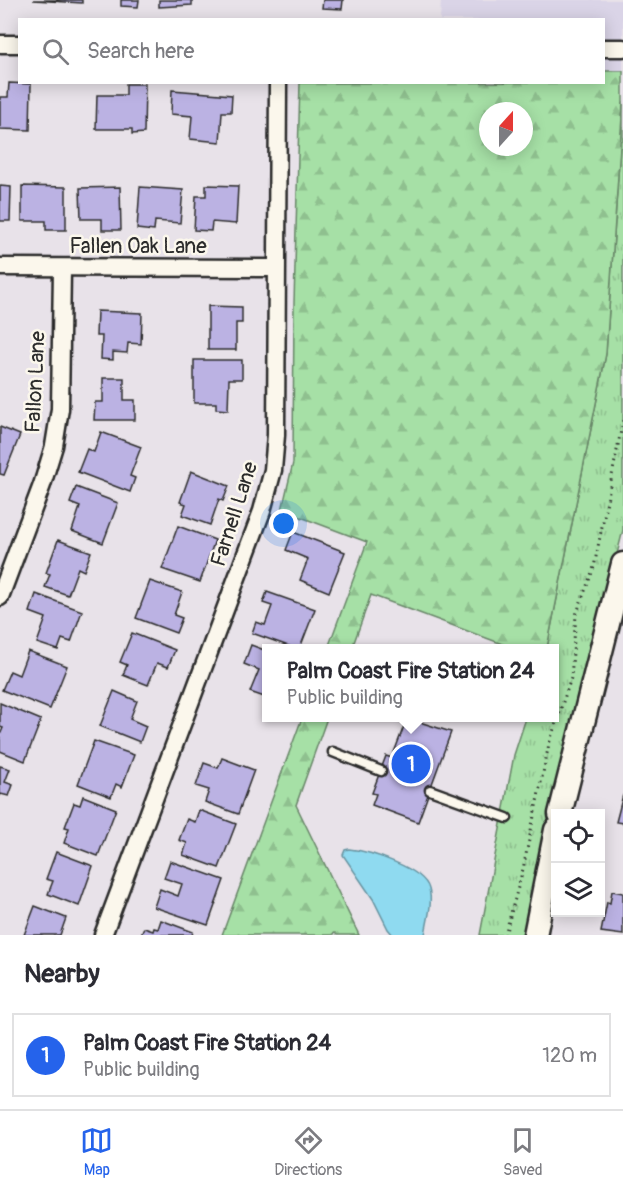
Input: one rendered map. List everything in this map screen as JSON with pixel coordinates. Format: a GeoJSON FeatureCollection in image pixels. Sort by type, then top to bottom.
{"type":"FeatureCollection","features":[{"type":"Feature","properties":{"kind":"street"},"geometry":{"type":"LineString","coordinates":[[0,44],[18,44]]}},
{"type":"Feature","properties":{"kind":"street"},"geometry":{"type":"LineString","coordinates":[[605,48],[623,48]]}},
{"type":"Feature","properties":{"kind":"street","name":"Farnell Lane"},"geometry":{"type":"LineString","coordinates":[[103,935],[262,512],[271,482],[276,435],[278,84]]}},
{"type":"Feature","properties":{"kind":"street","name":"Fallen Oak Lane"},"geometry":{"type":"LineString","coordinates":[[0,267],[276,268]]}},
{"type":"Feature","properties":{"kind":"street","name":"Fallon Lane"},"geometry":{"type":"LineString","coordinates":[[0,597],[42,485],[54,446],[60,409],[62,269]]}},
{"type":"Feature","properties":{"kind":"street"},"geometry":{"type":"LineString","coordinates":[[561,809],[623,564]]}},
{"type":"Feature","properties":{"kind":"street"},"geometry":{"type":"LineString","coordinates":[[535,935],[551,851]]}},
{"type":"Feature","properties":{"kind":"lane"},"geometry":{"type":"LineString","coordinates":[[333,752],[381,771]]}},
{"type":"Feature","properties":{"kind":"lane"},"geometry":{"type":"LineString","coordinates":[[430,790],[507,818]]}},
{"type":"Feature","properties":{"kind":"path"},"geometry":{"type":"LineString","coordinates":[[559,715],[572,678],[576,615],[594,567],[623,420]]}},
{"type":"Feature","properties":{"kind":"path"},"geometry":{"type":"LineString","coordinates":[[505,935],[525,859],[549,744],[557,722]]}},
{"type":"Feature","properties":{"kind":"shaded area"},"geometry":{"type":"Polygon","coordinates":[[[441,0],[623,0],[623,71],[605,71],[605,18],[440,18],[441,0]]]}},
{"type":"Feature","properties":{"kind":"green space"},"geometry":{"type":"Polygon","coordinates":[[[605,71],[623,71],[623,102],[606,354],[548,644],[502,644],[371,595],[353,644],[329,644],[367,542],[282,510],[293,463],[294,303],[300,84],[605,84],[605,71]]]}},
{"type":"Feature","properties":{"kind":"green space"},"geometry":{"type":"Polygon","coordinates":[[[623,102],[623,530],[553,809],[551,809],[551,819],[527,935],[480,935],[514,755],[525,722],[559,722],[559,644],[548,644],[606,354],[623,102]]]}},
{"type":"Feature","properties":{"kind":"green space"},"geometry":{"type":"Polygon","coordinates":[[[301,722],[326,722],[296,805],[359,935],[337,935],[335,933],[331,935],[222,935],[301,722]]]}},
{"type":"Feature","properties":{"kind":"water"},"geometry":{"type":"Polygon","coordinates":[[[349,849],[394,862],[425,881],[429,889],[430,900],[425,935],[393,935],[373,899],[343,855],[345,850],[349,849]]]}},
{"type":"Feature","properties":{"kind":"building"},"geometry":{"type":"Polygon","coordinates":[[[33,0],[82,0],[82,3],[33,0]]]}},
{"type":"Feature","properties":{"kind":"building"},"geometry":{"type":"Polygon","coordinates":[[[121,0],[139,0],[138,7],[121,6],[121,0]]]}},
{"type":"Feature","properties":{"kind":"building"},"geometry":{"type":"Polygon","coordinates":[[[159,0],[192,0],[192,5],[159,7],[159,0]]]}},
{"type":"Feature","properties":{"kind":"building"},"geometry":{"type":"Polygon","coordinates":[[[323,0],[343,0],[342,9],[322,8],[323,0]]]}},
{"type":"Feature","properties":{"kind":"building"},"geometry":{"type":"Polygon","coordinates":[[[9,83],[31,84],[30,130],[0,129],[0,97],[8,97],[9,83]]]}},
{"type":"Feature","properties":{"kind":"building"},"geometry":{"type":"Polygon","coordinates":[[[126,84],[145,84],[144,133],[132,134],[132,129],[96,129],[97,95],[126,95],[126,84]]]}},
{"type":"Feature","properties":{"kind":"building"},"geometry":{"type":"Polygon","coordinates":[[[172,90],[232,95],[231,112],[222,112],[220,142],[190,139],[192,116],[171,114],[172,90]]]}},
{"type":"Feature","properties":{"kind":"building"},"geometry":{"type":"Polygon","coordinates":[[[206,185],[238,186],[236,224],[212,222],[211,231],[194,230],[196,196],[206,196],[206,185]]]}},
{"type":"Feature","properties":{"kind":"building"},"geometry":{"type":"Polygon","coordinates":[[[0,186],[11,187],[10,221],[0,221],[0,186]]]}},
{"type":"Feature","properties":{"kind":"building"},"geometry":{"type":"Polygon","coordinates":[[[22,186],[66,187],[66,230],[46,230],[46,221],[22,221],[22,186]]]}},
{"type":"Feature","properties":{"kind":"building"},"geometry":{"type":"Polygon","coordinates":[[[120,187],[121,230],[102,230],[102,219],[81,219],[80,188],[120,187]]]}},
{"type":"Feature","properties":{"kind":"building"},"geometry":{"type":"Polygon","coordinates":[[[140,187],[183,190],[180,223],[155,221],[154,231],[137,229],[140,187]]]}},
{"type":"Feature","properties":{"kind":"building"},"geometry":{"type":"Polygon","coordinates":[[[208,306],[242,307],[242,323],[236,323],[236,350],[208,350],[208,306]]]}},
{"type":"Feature","properties":{"kind":"building"},"geometry":{"type":"Polygon","coordinates":[[[97,311],[142,313],[141,344],[128,343],[127,353],[113,352],[113,360],[101,359],[102,336],[96,336],[97,311]]]}},
{"type":"Feature","properties":{"kind":"building"},"geometry":{"type":"Polygon","coordinates":[[[194,360],[242,360],[242,379],[229,379],[228,410],[216,409],[216,403],[194,403],[194,360]]]}},
{"type":"Feature","properties":{"kind":"building"},"geometry":{"type":"Polygon","coordinates":[[[103,378],[124,378],[124,400],[135,400],[135,420],[94,420],[95,402],[103,402],[103,378]]]}},
{"type":"Feature","properties":{"kind":"building"},"geometry":{"type":"Polygon","coordinates":[[[0,427],[20,435],[4,475],[0,474],[0,427]]]}},
{"type":"Feature","properties":{"kind":"building"},"geometry":{"type":"Polygon","coordinates":[[[101,432],[141,447],[130,476],[135,478],[130,492],[78,472],[87,449],[94,452],[101,432]]]}},
{"type":"Feature","properties":{"kind":"building"},"geometry":{"type":"Polygon","coordinates":[[[191,471],[229,486],[223,501],[219,499],[210,525],[182,515],[186,504],[180,502],[191,471]]]}},
{"type":"Feature","properties":{"kind":"building"},"geometry":{"type":"Polygon","coordinates":[[[76,487],[118,503],[103,543],[72,531],[80,507],[70,503],[76,487]]]}},
{"type":"Feature","properties":{"kind":"building"},"geometry":{"type":"Polygon","coordinates":[[[178,526],[215,540],[200,582],[162,569],[178,526]]]}},
{"type":"Feature","properties":{"kind":"building"},"geometry":{"type":"Polygon","coordinates":[[[293,532],[345,552],[329,592],[300,580],[308,559],[286,550],[293,532]]]}},
{"type":"Feature","properties":{"kind":"building"},"geometry":{"type":"Polygon","coordinates":[[[58,540],[91,552],[84,571],[78,568],[68,595],[45,587],[50,574],[46,573],[58,540]]]}},
{"type":"Feature","properties":{"kind":"building"},"geometry":{"type":"Polygon","coordinates":[[[150,581],[182,592],[174,615],[182,618],[176,633],[136,618],[150,581]]]}},
{"type":"Feature","properties":{"kind":"building"},"geometry":{"type":"Polygon","coordinates":[[[267,592],[315,609],[302,644],[283,644],[252,633],[256,622],[265,625],[272,606],[263,603],[267,592]]]}},
{"type":"Feature","properties":{"kind":"building"},"geometry":{"type":"Polygon","coordinates":[[[36,594],[82,611],[71,642],[62,639],[58,650],[37,643],[46,618],[30,612],[36,594]]]}},
{"type":"Feature","properties":{"kind":"building"},"geometry":{"type":"Polygon","coordinates":[[[132,633],[175,650],[168,667],[157,663],[148,685],[123,675],[127,665],[120,662],[132,633]]]}},
{"type":"Feature","properties":{"kind":"building"},"geometry":{"type":"Polygon","coordinates":[[[251,645],[262,649],[262,696],[250,692],[259,670],[244,664],[251,645]]]}},
{"type":"Feature","properties":{"kind":"building"},"geometry":{"type":"Polygon","coordinates":[[[28,651],[67,666],[50,709],[2,690],[10,671],[19,675],[28,651]]]}},
{"type":"Feature","properties":{"kind":"building"},"geometry":{"type":"Polygon","coordinates":[[[114,691],[137,701],[130,719],[146,726],[140,742],[100,726],[114,691]]]}},
{"type":"Feature","properties":{"kind":"building"},"geometry":{"type":"Polygon","coordinates":[[[0,703],[41,720],[25,761],[0,751],[0,735],[3,728],[0,727],[0,703]]]}},
{"type":"Feature","properties":{"kind":"building"},"geometry":{"type":"Polygon","coordinates":[[[406,722],[420,722],[451,732],[418,822],[372,805],[376,794],[372,793],[386,756],[392,758],[406,722]]]}},
{"type":"Feature","properties":{"kind":"building"},"geometry":{"type":"Polygon","coordinates":[[[94,741],[134,755],[122,787],[116,784],[111,797],[78,784],[94,741]]]}},
{"type":"Feature","properties":{"kind":"building"},"geometry":{"type":"Polygon","coordinates":[[[222,758],[254,770],[238,814],[205,802],[209,790],[196,786],[204,763],[218,768],[222,758]]]}},
{"type":"Feature","properties":{"kind":"building"},"geometry":{"type":"Polygon","coordinates":[[[0,766],[10,769],[5,782],[13,785],[9,796],[1,794],[0,796],[0,766]]]}},
{"type":"Feature","properties":{"kind":"building"},"geometry":{"type":"Polygon","coordinates":[[[623,795],[623,823],[616,822],[623,795]]]}},
{"type":"Feature","properties":{"kind":"building"},"geometry":{"type":"Polygon","coordinates":[[[83,796],[116,809],[98,856],[64,843],[69,828],[65,827],[74,803],[80,805],[83,796]]]}},
{"type":"Feature","properties":{"kind":"building"},"geometry":{"type":"Polygon","coordinates":[[[199,810],[236,824],[219,868],[183,855],[187,843],[179,840],[187,819],[195,822],[199,810]]]}},
{"type":"Feature","properties":{"kind":"building"},"geometry":{"type":"Polygon","coordinates":[[[56,852],[93,866],[79,906],[48,894],[53,881],[46,879],[56,852]]]}},
{"type":"Feature","properties":{"kind":"building"},"geometry":{"type":"Polygon","coordinates":[[[170,861],[224,880],[208,925],[154,907],[160,889],[178,896],[182,884],[164,878],[170,861]]]}},
{"type":"Feature","properties":{"kind":"building"},"geometry":{"type":"Polygon","coordinates":[[[612,891],[623,893],[623,935],[601,932],[607,902],[610,903],[612,891]]]}},
{"type":"Feature","properties":{"kind":"building"},"geometry":{"type":"Polygon","coordinates":[[[35,906],[66,918],[60,935],[24,935],[35,906]]]}},
{"type":"Feature","properties":{"kind":"building"},"geometry":{"type":"Polygon","coordinates":[[[161,920],[193,932],[192,935],[141,935],[144,928],[153,931],[154,928],[158,929],[161,920]]]}},
{"type":"Feature","properties":{"kind":"place","name":"Palm Coast Fire Station 24"},"geometry":{"type":"Point","coordinates":[411,764]}}]}
